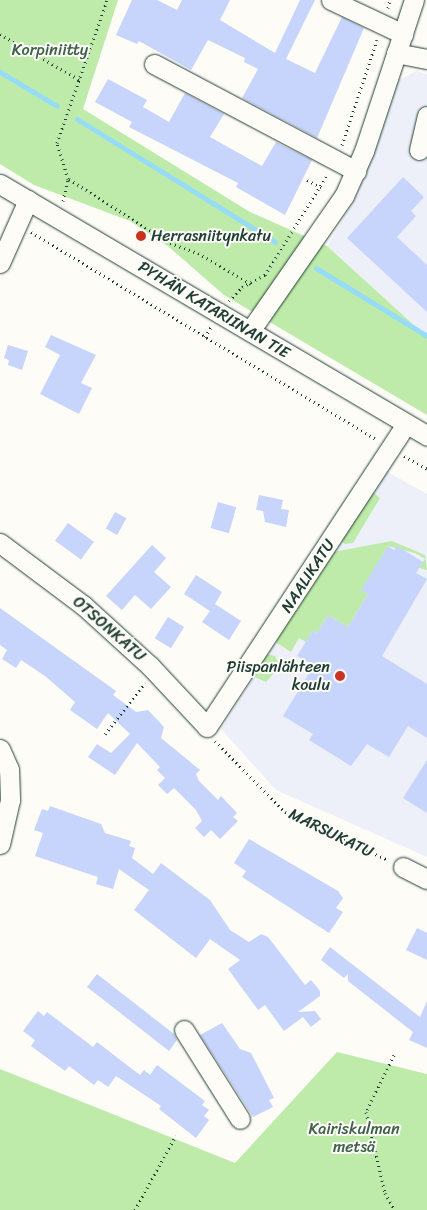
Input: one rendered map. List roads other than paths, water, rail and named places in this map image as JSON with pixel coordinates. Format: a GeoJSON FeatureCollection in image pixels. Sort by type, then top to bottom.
{"type":"FeatureCollection","features":[{"type":"Feature","properties":{"kind":"street"},"geometry":{"type":"LineString","coordinates":[[332,0],[403,34]]}},
{"type":"Feature","properties":{"kind":"street"},"geometry":{"type":"LineString","coordinates":[[250,331],[319,234],[356,171],[414,0]]}},
{"type":"Feature","properties":{"kind":"street"},"geometry":{"type":"LineString","coordinates":[[396,53],[427,59]]}},
{"type":"Feature","properties":{"kind":"street"},"geometry":{"type":"LineString","coordinates":[[154,64],[356,171]]}},
{"type":"Feature","properties":{"kind":"street"},"geometry":{"type":"LineString","coordinates":[[419,150],[427,116]]}},
{"type":"Feature","properties":{"kind":"street","name":"PYHÄN KATARIINAN TIE"},"geometry":{"type":"LineString","coordinates":[[0,184],[427,436]]}},
{"type":"Feature","properties":{"kind":"street"},"geometry":{"type":"LineString","coordinates":[[0,263],[16,223],[28,200]]}},
{"type":"Feature","properties":{"kind":"street","name":"NAALIKATU"},"geometry":{"type":"LineString","coordinates":[[207,727],[406,424]]}},
{"type":"Feature","properties":{"kind":"street","name":"OTSONKATU"},"geometry":{"type":"LineString","coordinates":[[0,543],[83,605],[156,672],[207,727]]}},
{"type":"Feature","properties":{"kind":"street"},"geometry":{"type":"LineString","coordinates":[[0,749],[9,769],[10,800],[0,844]]}},
{"type":"Feature","properties":{"kind":"street"},"geometry":{"type":"LineString","coordinates":[[402,867],[427,879]]}},
{"type":"Feature","properties":{"kind":"street"},"geometry":{"type":"LineString","coordinates":[[184,1030],[240,1119]]}},
{"type":"Feature","properties":{"kind":"waterway"},"geometry":{"type":"LineString","coordinates":[[0,72],[57,106]]}},
{"type":"Feature","properties":{"kind":"waterway"},"geometry":{"type":"LineString","coordinates":[[77,119],[275,242]]}},
{"type":"Feature","properties":{"kind":"waterway"},"geometry":{"type":"LineString","coordinates":[[316,268],[427,336]]}},
{"type":"Feature","properties":{"kind":"place","name":"Herrasniitynkatu"},"geometry":{"type":"Point","coordinates":[141,236]}},
{"type":"Feature","properties":{"kind":"place","name":"Piispanlähteen koulu"},"geometry":{"type":"Point","coordinates":[340,676]}},
{"type":"Feature","properties":{"kind":"park label","name":"Korpiniitty"},"geometry":{"type":"Point","coordinates":[50,50]}},
{"type":"Feature","properties":{"kind":"park label","name":"Kairiskulman metsä"},"geometry":{"type":"Point","coordinates":[354,1138]}}]}
